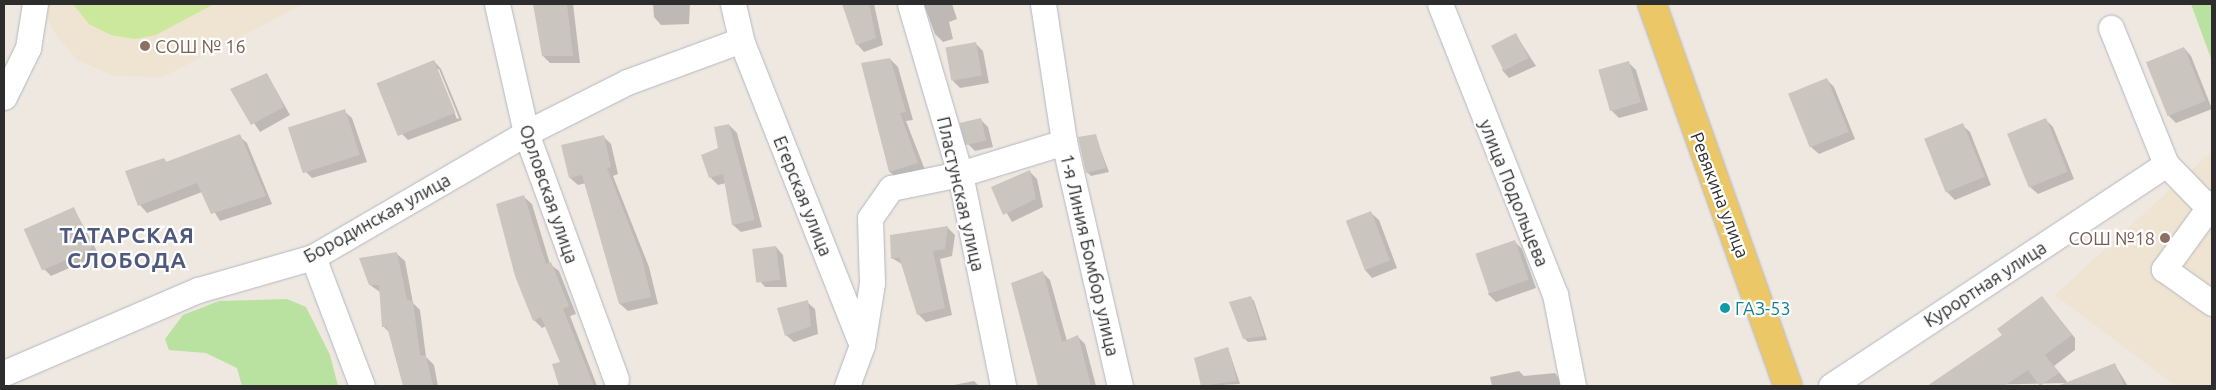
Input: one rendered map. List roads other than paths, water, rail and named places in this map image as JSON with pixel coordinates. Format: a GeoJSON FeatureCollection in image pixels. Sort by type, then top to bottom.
{"type":"FeatureCollection","features":[{"type":"Feature","properties":{"kind":"main road","name":"Ревякина улица"},"geometry":{"type":"LineString","coordinates":[[1652,4],[1788,386]]}},
{"type":"Feature","properties":{"kind":"street"},"geometry":{"type":"LineString","coordinates":[[4,97],[28,48],[35,4]]}},
{"type":"Feature","properties":{"kind":"street","name":"Орловская улица"},"geometry":{"type":"LineString","coordinates":[[497,4],[526,133],[616,379]]}},
{"type":"Feature","properties":{"kind":"street","name":"Егерская улица"},"geometry":{"type":"LineString","coordinates":[[733,4],[741,40],[862,345]]}},
{"type":"Feature","properties":{"kind":"street","name":"Пластунская улица"},"geometry":{"type":"LineString","coordinates":[[910,4],[960,174],[1003,386]]}},
{"type":"Feature","properties":{"kind":"street"},"geometry":{"type":"LineString","coordinates":[[1043,4],[1064,142]]}},
{"type":"Feature","properties":{"kind":"street","name":"улица Подольцева"},"geometry":{"type":"LineString","coordinates":[[1440,4],[1555,294],[1573,386]]}},
{"type":"Feature","properties":{"kind":"street"},"geometry":{"type":"LineString","coordinates":[[2111,28],[2166,164],[2210,206],[2164,269],[2212,303]]}},
{"type":"Feature","properties":{"kind":"street","name":"Бородинская улица"},"geometry":{"type":"LineString","coordinates":[[4,374],[198,290],[313,258],[526,133],[627,82],[741,40]]}},
{"type":"Feature","properties":{"kind":"street","name":"1-я Линия Бомбор улица"},"geometry":{"type":"LineString","coordinates":[[862,345],[872,283],[870,218],[891,188],[960,174],[1064,142],[1120,386]]}},
{"type":"Feature","properties":{"kind":"street","name":"Курортная улица"},"geometry":{"type":"LineString","coordinates":[[1831,386],[2166,164]]}},
{"type":"Feature","properties":{"kind":"street"},"geometry":{"type":"LineString","coordinates":[[313,258],[362,386]]}},
{"type":"Feature","properties":{"kind":"street"},"geometry":{"type":"LineString","coordinates":[[847,386],[862,345]]}},
{"type":"Feature","properties":{"kind":"place","name":"СОШ № 16"},"geometry":{"type":"Point","coordinates":[145,46]}},
{"type":"Feature","properties":{"kind":"place","name":"СОШ №18"},"geometry":{"type":"Point","coordinates":[2165,238]}},
{"type":"Feature","properties":{"kind":"place","name":"ГАЗ-53"},"geometry":{"type":"Point","coordinates":[1725,308]}},
{"type":"Feature","properties":{"kind":"district","name":"ТАТАРСКАЯ СЛОБОДА"},"geometry":{"type":"Point","coordinates":[127,246]}}]}
